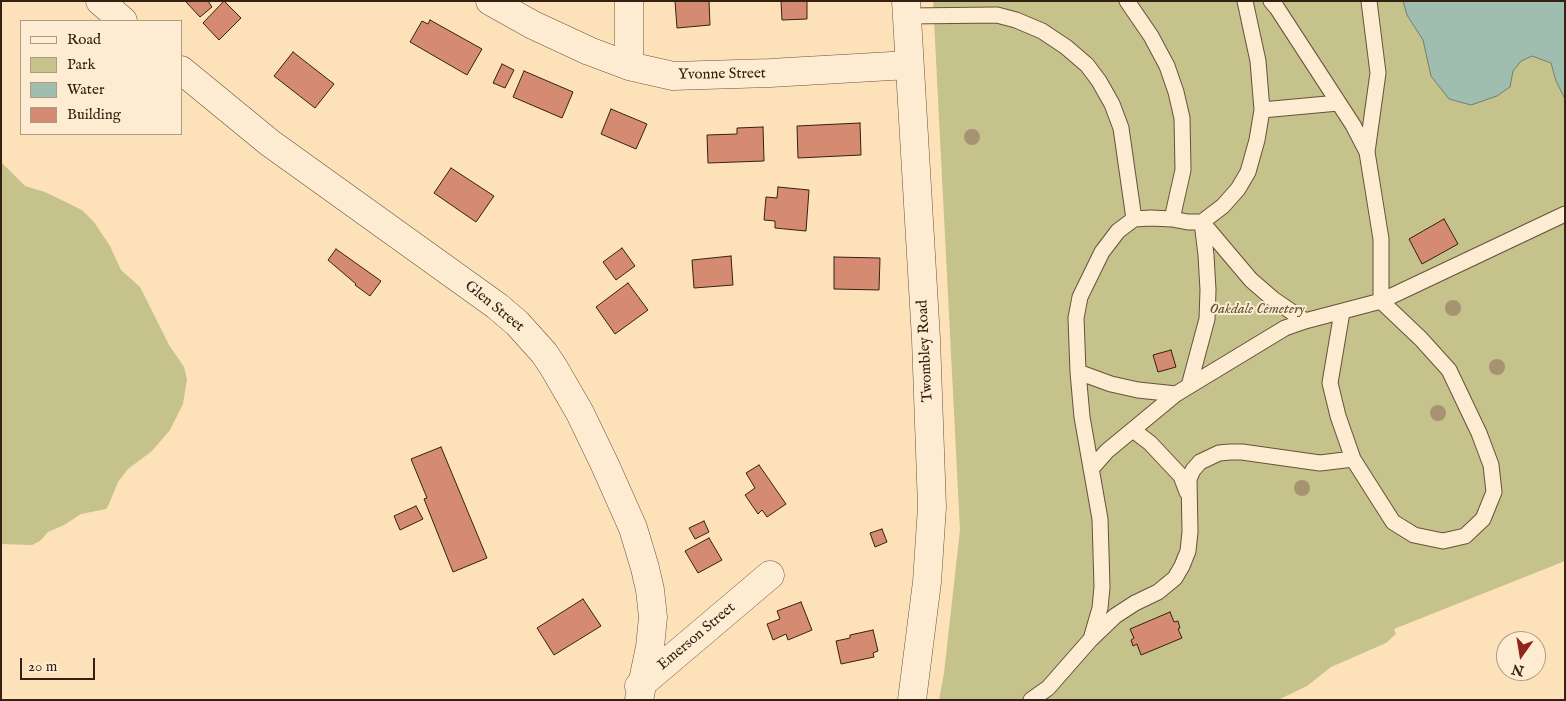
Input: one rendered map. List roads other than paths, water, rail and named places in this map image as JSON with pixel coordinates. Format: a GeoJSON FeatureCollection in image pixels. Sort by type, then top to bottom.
{"type":"FeatureCollection","features":[{"type":"Feature","properties":{"kind":"street"},"geometry":{"type":"LineString","coordinates":[[100,1],[122,20]]}},
{"type":"Feature","properties":{"kind":"street","name":"Yvonne Street"},"geometry":{"type":"LineString","coordinates":[[490,1],[541,29],[589,52],[629,66],[673,76],[690,77],[909,65]]}},
{"type":"Feature","properties":{"kind":"street"},"geometry":{"type":"LineString","coordinates":[[629,1],[629,66]]}},
{"type":"Feature","properties":{"kind":"street","name":"Twombley Road"},"geometry":{"type":"LineString","coordinates":[[906,9],[926,339],[932,506],[927,582],[912,700]]}},
{"type":"Feature","properties":{"kind":"street","name":"Glen Street"},"geometry":{"type":"LineString","coordinates":[[182,71],[270,143],[497,306],[517,323],[544,353],[580,413],[605,465],[633,528],[642,560],[650,590],[653,617],[650,647],[636,694]]}},
{"type":"Feature","properties":{"kind":"street","name":"Emerson Street"},"geometry":{"type":"LineString","coordinates":[[636,694],[770,575]]}},
{"type":"Feature","properties":{"kind":"lane"},"geometry":{"type":"LineString","coordinates":[[1127,1],[1151,36],[1167,66],[1182,118],[1183,170],[1172,219]]}},
{"type":"Feature","properties":{"kind":"lane"},"geometry":{"type":"LineString","coordinates":[[1091,639],[1100,608],[1102,587],[1100,519],[1082,417],[1076,318],[1080,297],[1090,273],[1102,252],[1118,231],[1134,219],[1151,218],[1202,222],[1223,206],[1238,189],[1248,172],[1257,140],[1262,110],[1258,61],[1245,1]]}},
{"type":"Feature","properties":{"kind":"lane"},"geometry":{"type":"LineString","coordinates":[[1271,1],[1353,125],[1367,152]]}},
{"type":"Feature","properties":{"kind":"lane"},"geometry":{"type":"LineString","coordinates":[[1342,312],[1330,383],[1338,416],[1353,460],[1393,522],[1414,535],[1443,541],[1464,536],[1483,519],[1494,492],[1491,465],[1479,433],[1449,370],[1421,339],[1381,301],[1381,239],[1367,152],[1378,73],[1369,1]]}},
{"type":"Feature","properties":{"kind":"lane"},"geometry":{"type":"LineString","coordinates":[[906,9],[997,15],[1016,20],[1042,31],[1066,47],[1087,65],[1112,104],[1121,128],[1134,219]]}},
{"type":"Feature","properties":{"kind":"lane"},"geometry":{"type":"LineString","coordinates":[[1262,110],[1338,102]]}},
{"type":"Feature","properties":{"kind":"lane"},"geometry":{"type":"LineString","coordinates":[[1091,469],[1106,451],[1183,390],[1285,328],[1381,301],[1565,214]]}},
{"type":"Feature","properties":{"kind":"lane"},"geometry":{"type":"LineString","coordinates":[[1202,222],[1251,280],[1273,299],[1305,321]]}},
{"type":"Feature","properties":{"kind":"lane"},"geometry":{"type":"LineString","coordinates":[[1183,390],[1207,319],[1208,290],[1202,222]]}},
{"type":"Feature","properties":{"kind":"lane"},"geometry":{"type":"LineString","coordinates":[[1078,372],[1111,384],[1138,390],[1183,390]]}},
{"type":"Feature","properties":{"kind":"lane"},"geometry":{"type":"LineString","coordinates":[[1133,430],[1150,444],[1181,476],[1188,496]]}},
{"type":"Feature","properties":{"kind":"lane"},"geometry":{"type":"LineString","coordinates":[[1031,700],[1048,688],[1091,639],[1115,616],[1134,603],[1158,592],[1174,578],[1182,566],[1188,551],[1190,532],[1189,479],[1193,470],[1200,462],[1219,453],[1242,452],[1320,463],[1353,460]]}},
{"type":"Feature","properties":{"kind":"water"},"geometry":{"type":"Polygon","coordinates":[[[1403,1],[1565,1],[1565,99],[1556,81],[1551,63],[1532,56],[1521,61],[1513,71],[1510,87],[1497,96],[1471,105],[1449,99],[1431,76],[1423,40],[1407,15],[1403,1]]]}},
{"type":"Feature","properties":{"kind":"park label","name":"Oakdale Cemetery"},"geometry":{"type":"Point","coordinates":[1257,310]}}]}
